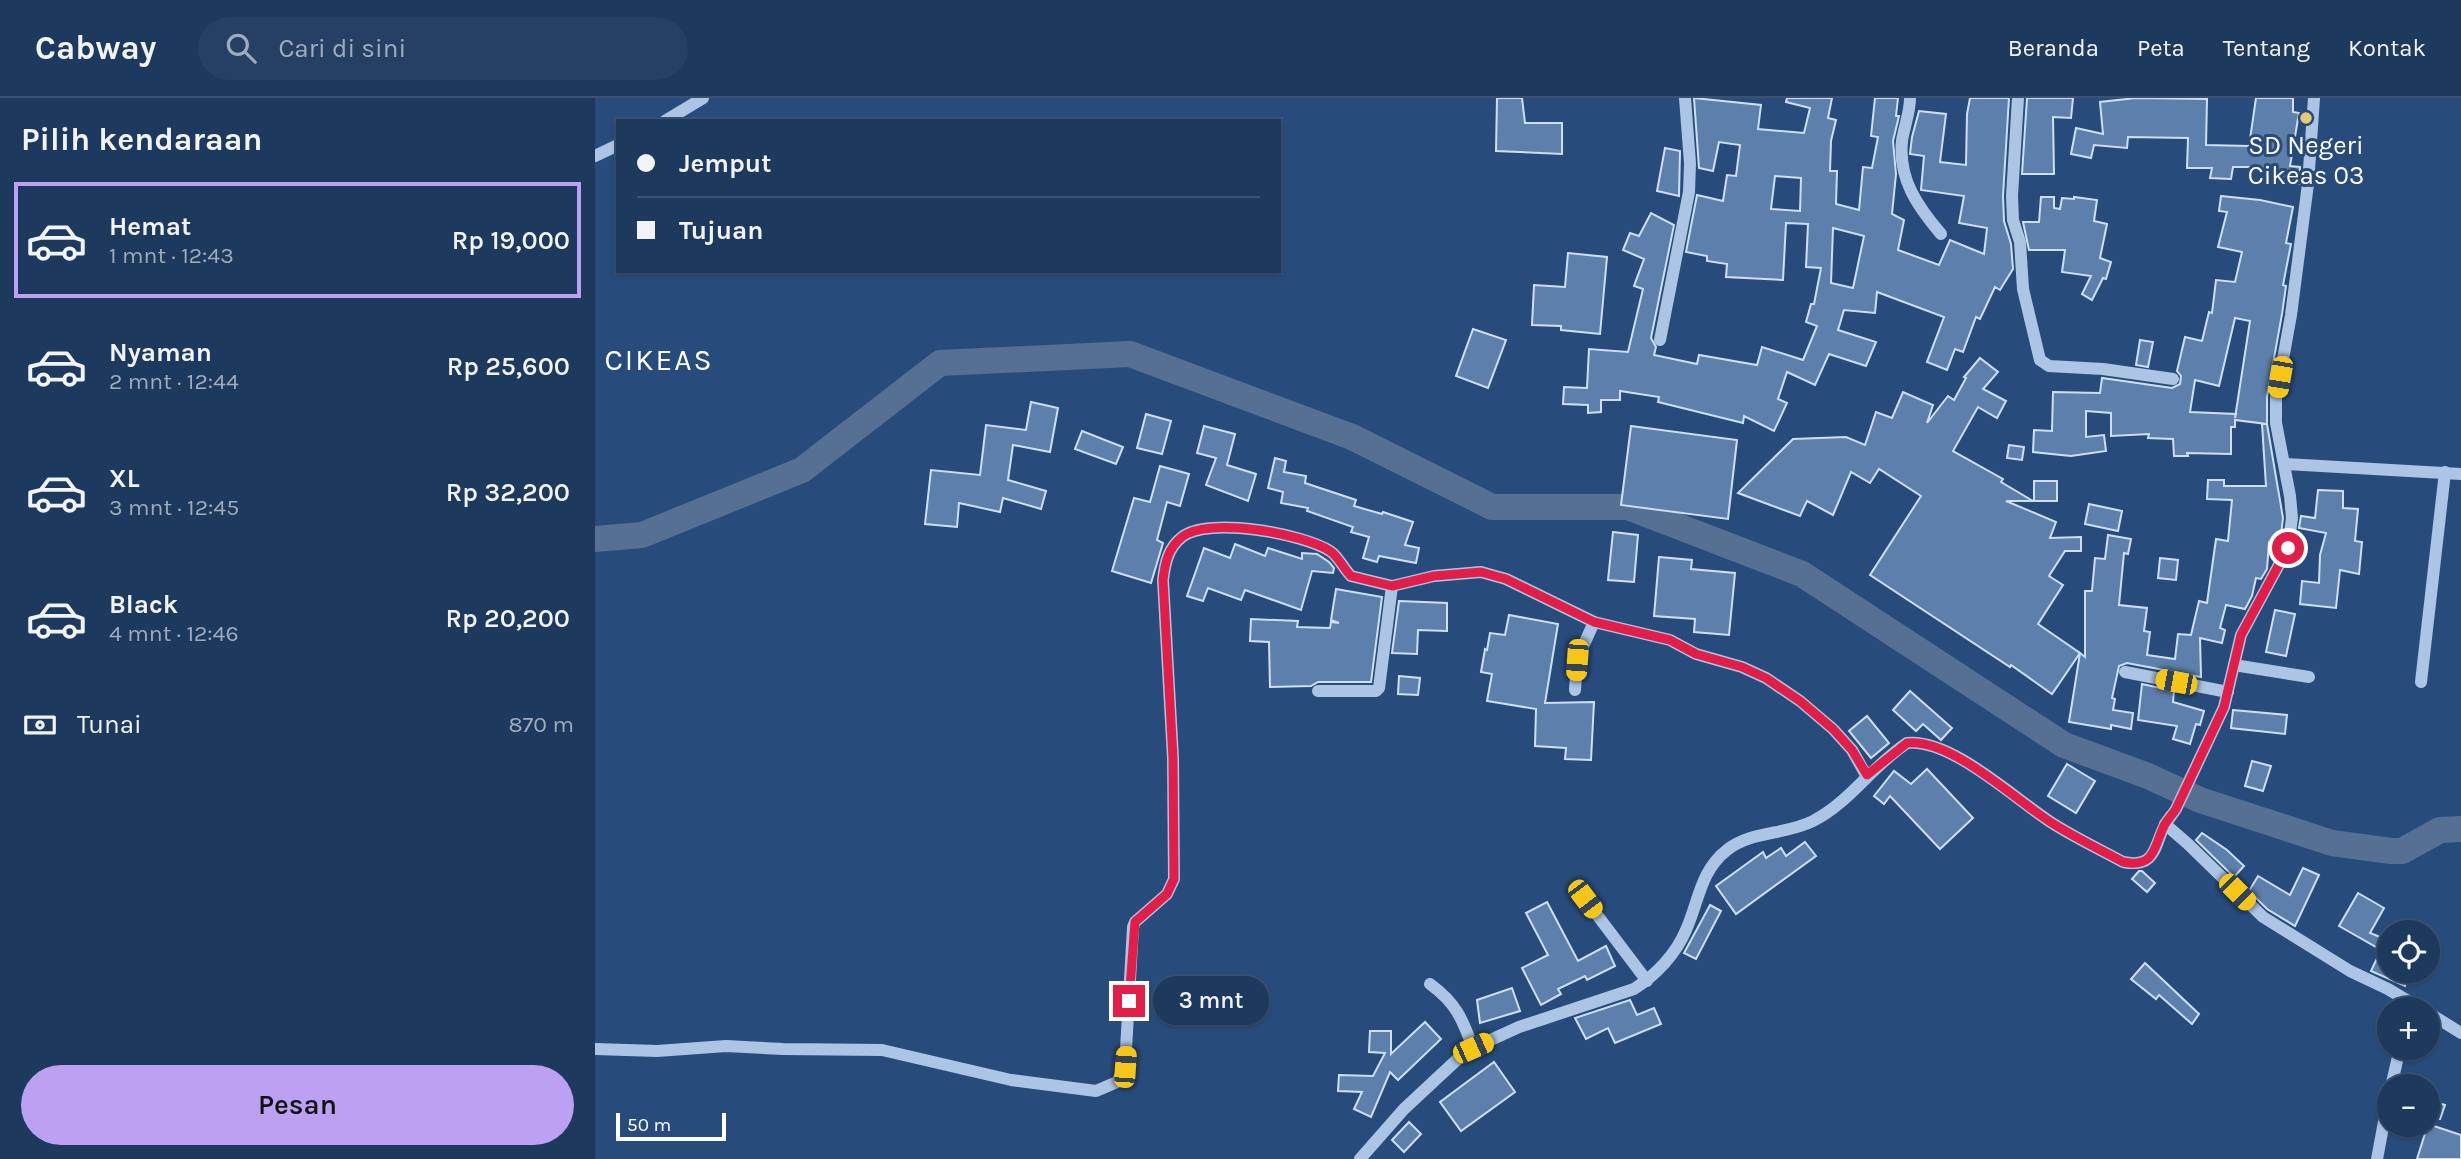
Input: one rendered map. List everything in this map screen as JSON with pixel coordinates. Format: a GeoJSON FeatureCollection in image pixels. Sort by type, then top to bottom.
{"type":"FeatureCollection","features":[{"type":"Feature","properties":{"kind":"street"},"geometry":{"type":"LineString","coordinates":[[668,119],[703,98]]}},
{"type":"Feature","properties":{"kind":"street"},"geometry":{"type":"LineString","coordinates":[[1660,340],[1689,192],[1690,163],[1685,98]]}},
{"type":"Feature","properties":{"kind":"street"},"geometry":{"type":"LineString","coordinates":[[1910,98],[1902,142],[1906,178],[1917,205],[1941,234]]}},
{"type":"Feature","properties":{"kind":"street"},"geometry":{"type":"LineString","coordinates":[[2018,98],[2013,220],[2020,242],[2023,289],[2040,360],[2049,366],[2103,369],[2173,379]]}},
{"type":"Feature","properties":{"kind":"street"},"geometry":{"type":"LineString","coordinates":[[1360,1159],[1404,1110],[1462,1055],[1473,1048],[1519,1027],[1634,989],[1647,981],[1672,955],[1687,929],[1707,871],[1727,850],[1743,840],[1779,833],[1812,821],[1846,799],[1867,775],[1907,743],[1930,743],[1976,768],[2053,824],[2123,862],[2134,864],[2147,859],[2156,850],[2165,824],[2176,809],[2224,707],[2241,635],[2288,548],[2292,519],[2276,423],[2276,398],[2291,315],[2308,184],[2314,98]]}},
{"type":"Feature","properties":{"kind":"street"},"geometry":{"type":"LineString","coordinates":[[595,156],[616,146]]}},
{"type":"Feature","properties":{"kind":"street"},"geometry":{"type":"LineString","coordinates":[[2284,464],[2461,474]]}},
{"type":"Feature","properties":{"kind":"street"},"geometry":{"type":"LineString","coordinates":[[2421,682],[2445,472]]}},
{"type":"Feature","properties":{"kind":"street"},"geometry":{"type":"LineString","coordinates":[[595,1049],[657,1051],[726,1046],[882,1050],[1024,1082],[1096,1091],[1117,1082],[1125,1067],[1133,927],[1135,922],[1167,894],[1174,879],[1173,758],[1163,580],[1165,561],[1184,535],[1206,528],[1288,535],[1329,550],[1337,556],[1351,576],[1392,586],[1434,576],[1481,572],[1506,579],[1594,622],[1670,640],[1696,654],[1742,667],[1766,678],[1800,701],[1833,729],[1852,750],[1867,775]]}},
{"type":"Feature","properties":{"kind":"street"},"geometry":{"type":"LineString","coordinates":[[1318,691],[1376,691],[1379,688],[1392,586]]}},
{"type":"Feature","properties":{"kind":"street"},"geometry":{"type":"LineString","coordinates":[[1574,690],[1577,660],[1594,622]]}},
{"type":"Feature","properties":{"kind":"street"},"geometry":{"type":"LineString","coordinates":[[2234,665],[2309,677]]}},
{"type":"Feature","properties":{"kind":"street"},"geometry":{"type":"LineString","coordinates":[[2125,672],[2228,692]]}},
{"type":"Feature","properties":{"kind":"street"},"geometry":{"type":"LineString","coordinates":[[2165,824],[2263,917],[2395,997]]}},
{"type":"Feature","properties":{"kind":"street"},"geometry":{"type":"LineString","coordinates":[[1585,899],[1647,981]]}},
{"type":"Feature","properties":{"kind":"street"},"geometry":{"type":"LineString","coordinates":[[1430,984],[1447,997],[1461,1016],[1473,1048]]}},
{"type":"Feature","properties":{"kind":"street"},"geometry":{"type":"LineString","coordinates":[[2440,1020],[2461,1033]]}},
{"type":"Feature","properties":{"kind":"street"},"geometry":{"type":"LineString","coordinates":[[2377,1159],[2381,1137]]}},
{"type":"Feature","properties":{"kind":"building"},"geometry":{"type":"Polygon","coordinates":[[[1497,98],[1522,98],[1525,123],[1562,123],[1562,154],[1496,151],[1497,98]]]}},
{"type":"Feature","properties":{"kind":"building"},"geometry":{"type":"Polygon","coordinates":[[[1694,98],[1761,105],[1758,129],[1804,133],[1810,108],[1786,102],[1787,98],[1832,98],[1828,118],[1836,120],[1831,141],[1830,171],[1837,171],[1836,204],[1859,210],[1863,167],[1872,168],[1878,137],[1871,136],[1875,98],[1898,98],[1896,116],[1899,116],[1893,141],[1896,174],[1892,214],[1904,220],[1898,250],[1939,265],[1950,240],[1984,254],[1987,228],[1959,223],[1964,196],[1921,190],[1924,156],[1910,154],[1919,111],[1946,114],[1940,162],[1966,165],[1970,98],[2009,98],[2003,196],[2004,221],[2011,244],[2013,269],[2000,290],[1995,287],[1980,319],[1976,317],[1963,352],[1955,349],[1947,370],[1927,362],[1944,317],[1877,292],[1875,313],[1844,310],[1838,330],[1876,342],[1866,366],[1829,354],[1815,385],[1787,372],[1778,399],[1787,403],[1774,431],[1744,416],[1743,423],[1658,402],[1659,397],[1620,391],[1620,400],[1601,400],[1601,412],[1588,413],[1588,405],[1563,404],[1564,387],[1587,388],[1589,349],[1628,352],[1643,289],[1634,286],[1644,259],[1623,250],[1630,233],[1639,236],[1651,213],[1674,225],[1651,338],[1656,347],[1654,355],[1697,364],[1699,355],[1757,365],[1762,347],[1803,360],[1817,326],[1806,322],[1811,304],[1814,304],[1821,268],[1806,267],[1808,224],[1786,223],[1783,280],[1726,277],[1727,264],[1707,261],[1707,256],[1686,252],[1697,195],[1723,201],[1727,175],[1736,176],[1740,145],[1719,142],[1713,171],[1699,168],[1694,98]],[[1775,176],[1771,209],[1800,211],[1801,178],[1775,176]],[[1833,228],[1831,283],[1853,288],[1864,236],[1833,228]]]}},
{"type":"Feature","properties":{"kind":"building"},"geometry":{"type":"Polygon","coordinates":[[[2027,98],[2073,98],[2071,118],[2053,117],[2054,174],[2022,174],[2027,98]]]}},
{"type":"Feature","properties":{"kind":"building"},"geometry":{"type":"Polygon","coordinates":[[[2136,98],[2207,99],[2206,145],[2249,146],[2256,98],[2293,98],[2293,112],[2299,113],[2290,166],[2300,167],[2299,184],[2275,182],[2277,167],[2233,167],[2231,179],[2210,178],[2212,168],[2187,168],[2188,138],[2128,137],[2127,148],[2094,145],[2091,158],[2071,154],[2076,128],[2103,134],[2100,102],[2136,98]]]}},
{"type":"Feature","properties":{"kind":"building"},"geometry":{"type":"Polygon","coordinates":[[[1665,148],[1680,151],[1679,196],[1657,191],[1665,148]]]}},
{"type":"Feature","properties":{"kind":"building"},"geometry":{"type":"Polygon","coordinates":[[[2221,196],[2293,207],[2286,243],[2291,244],[2283,285],[2286,286],[2267,397],[2267,424],[2235,420],[2235,427],[2231,427],[2231,454],[2187,453],[2188,456],[2174,456],[2173,439],[2148,438],[2149,434],[2111,436],[2111,413],[2086,411],[2086,437],[2104,435],[2106,451],[2071,456],[2033,452],[2034,430],[2052,431],[2053,392],[2100,393],[2102,378],[2172,388],[2180,384],[2181,376],[2177,371],[2185,337],[2202,341],[2209,312],[2212,313],[2216,280],[2235,282],[2242,252],[2218,247],[2227,212],[2219,211],[2221,196]],[[2235,318],[2219,386],[2195,380],[2190,412],[2236,414],[2250,321],[2235,318]]]}},
{"type":"Feature","properties":{"kind":"building"},"geometry":{"type":"Polygon","coordinates":[[[2041,197],[2054,197],[2054,208],[2060,209],[2062,198],[2097,200],[2094,221],[2107,224],[2100,258],[2111,262],[2106,279],[2103,278],[2092,300],[2082,294],[2091,276],[2062,272],[2065,250],[2029,250],[2023,222],[2039,222],[2041,197]]]}},
{"type":"Feature","properties":{"kind":"building"},"geometry":{"type":"Polygon","coordinates":[[[1568,253],[1607,257],[1600,334],[1561,330],[1561,326],[1532,325],[1534,285],[1565,287],[1568,253]]]}},
{"type":"Feature","properties":{"kind":"building"},"geometry":{"type":"Polygon","coordinates":[[[1473,329],[1506,340],[1488,388],[1456,376],[1473,329]]]}},
{"type":"Feature","properties":{"kind":"building"},"geometry":{"type":"Polygon","coordinates":[[[2140,340],[2153,342],[2148,367],[2136,365],[2140,340]]]}},
{"type":"Feature","properties":{"kind":"building"},"geometry":{"type":"Polygon","coordinates":[[[1980,358],[1998,372],[1983,389],[2006,401],[1997,418],[1978,407],[1953,451],[2003,479],[2001,482],[2033,501],[2006,501],[2056,522],[2050,538],[2081,537],[2081,551],[2065,551],[2049,576],[2063,585],[2038,624],[2080,653],[2052,694],[1870,575],[1921,496],[1879,469],[1870,483],[1851,472],[1833,515],[1807,501],[1800,516],[1738,493],[1793,439],[1846,437],[1865,445],[1876,412],[1892,418],[1903,392],[1933,405],[1927,423],[1948,396],[1954,400],[1966,378],[1964,377],[1980,358]]]}},
{"type":"Feature","properties":{"kind":"building"},"geometry":{"type":"Polygon","coordinates":[[[1031,402],[1058,408],[1050,452],[1013,445],[1008,480],[1046,491],[1041,509],[1003,498],[1000,512],[959,503],[957,527],[925,524],[931,470],[980,475],[986,425],[1026,430],[1031,402]]]}},
{"type":"Feature","properties":{"kind":"building"},"geometry":{"type":"Polygon","coordinates":[[[1146,414],[1171,421],[1162,454],[1137,448],[1146,414]]]}},
{"type":"Feature","properties":{"kind":"building"},"geometry":{"type":"Polygon","coordinates":[[[2262,424],[2267,424],[2283,518],[2280,542],[2269,542],[2267,569],[2261,579],[2256,578],[2252,596],[2245,609],[2226,605],[2220,628],[2225,630],[2222,643],[2200,638],[2201,677],[2127,663],[2119,666],[2112,698],[2115,699],[2113,710],[2133,713],[2131,729],[2111,725],[2111,729],[2069,722],[2080,653],[2085,657],[2085,591],[2092,591],[2095,558],[2105,559],[2108,535],[2131,539],[2128,554],[2124,553],[2119,605],[2147,608],[2144,631],[2150,632],[2147,655],[2175,659],[2178,634],[2191,635],[2199,601],[2207,603],[2216,539],[2228,541],[2232,500],[2207,499],[2208,480],[2224,480],[2224,486],[2266,486],[2262,424]]]}},
{"type":"Feature","properties":{"kind":"building"},"geometry":{"type":"Polygon","coordinates":[[[1204,426],[1235,434],[1227,465],[1256,474],[1248,501],[1206,485],[1216,458],[1197,453],[1204,426]]]}},
{"type":"Feature","properties":{"kind":"building"},"geometry":{"type":"Polygon","coordinates":[[[1631,426],[1737,440],[1728,519],[1621,505],[1631,426]]]}},
{"type":"Feature","properties":{"kind":"building"},"geometry":{"type":"Polygon","coordinates":[[[1082,431],[1123,447],[1116,464],[1075,449],[1082,431]]]}},
{"type":"Feature","properties":{"kind":"building"},"geometry":{"type":"Polygon","coordinates":[[[2009,445],[2024,447],[2022,460],[2007,458],[2009,445]]]}},
{"type":"Feature","properties":{"kind":"building"},"geometry":{"type":"Polygon","coordinates":[[[1275,458],[1286,461],[1284,472],[1306,476],[1305,483],[1356,500],[1354,506],[1413,522],[1405,545],[1419,548],[1416,563],[1379,556],[1377,562],[1363,558],[1369,537],[1351,532],[1353,527],[1307,511],[1308,508],[1281,503],[1283,492],[1268,488],[1275,458]]]}},
{"type":"Feature","properties":{"kind":"building"},"geometry":{"type":"Polygon","coordinates":[[[1160,466],[1189,474],[1180,506],[1167,502],[1157,540],[1163,543],[1151,583],[1112,571],[1134,498],[1150,502],[1160,466]]]}},
{"type":"Feature","properties":{"kind":"building"},"geometry":{"type":"Polygon","coordinates":[[[2034,481],[2057,481],[2057,501],[2034,501],[2034,481]]]}},
{"type":"Feature","properties":{"kind":"building"},"geometry":{"type":"Polygon","coordinates":[[[2318,490],[2343,491],[2343,508],[2358,509],[2355,541],[2362,542],[2359,574],[2340,570],[2336,608],[2300,604],[2302,581],[2319,583],[2320,555],[2326,533],[2299,528],[2301,516],[2315,518],[2318,490]]]}},
{"type":"Feature","properties":{"kind":"building"},"geometry":{"type":"Polygon","coordinates":[[[2089,504],[2122,511],[2118,531],[2085,524],[2089,504]]]}},
{"type":"Feature","properties":{"kind":"building"},"geometry":{"type":"Polygon","coordinates":[[[1613,532],[1638,535],[1634,582],[1608,580],[1613,532]]]}},
{"type":"Feature","properties":{"kind":"building"},"geometry":{"type":"Polygon","coordinates":[[[1235,544],[1265,556],[1268,548],[1302,559],[1302,553],[1317,554],[1329,562],[1334,568],[1333,573],[1312,571],[1301,610],[1245,590],[1241,600],[1208,588],[1203,601],[1187,596],[1204,548],[1230,558],[1235,544]]]}},
{"type":"Feature","properties":{"kind":"building"},"geometry":{"type":"Polygon","coordinates":[[[1659,557],[1692,560],[1691,569],[1735,573],[1729,635],[1694,632],[1695,619],[1654,616],[1659,557]]]}},
{"type":"Feature","properties":{"kind":"building"},"geometry":{"type":"Polygon","coordinates":[[[2160,558],[2178,560],[2176,580],[2158,578],[2160,558]]]}},
{"type":"Feature","properties":{"kind":"building"},"geometry":{"type":"Polygon","coordinates":[[[1336,589],[1382,597],[1371,682],[1318,682],[1311,686],[1270,687],[1269,642],[1250,641],[1251,619],[1298,621],[1297,627],[1330,628],[1331,622],[1339,623],[1331,620],[1336,589]]]}},
{"type":"Feature","properties":{"kind":"building"},"geometry":{"type":"Polygon","coordinates":[[[1399,601],[1447,603],[1447,631],[1418,630],[1417,654],[1392,653],[1399,601]]]}},
{"type":"Feature","properties":{"kind":"building"},"geometry":{"type":"Polygon","coordinates":[[[2275,610],[2295,614],[2286,656],[2266,652],[2275,610]]]}},
{"type":"Feature","properties":{"kind":"building"},"geometry":{"type":"Polygon","coordinates":[[[1509,615],[1558,624],[1545,703],[1594,702],[1591,760],[1565,759],[1566,748],[1535,746],[1536,709],[1487,701],[1492,674],[1481,672],[1485,649],[1487,650],[1490,633],[1505,635],[1509,615]]]}},
{"type":"Feature","properties":{"kind":"building"},"geometry":{"type":"Polygon","coordinates":[[[1399,676],[1420,678],[1418,695],[1398,694],[1399,676]]]}},
{"type":"Feature","properties":{"kind":"building"},"geometry":{"type":"Polygon","coordinates":[[[2142,684],[2174,691],[2173,702],[2204,711],[2200,725],[2196,724],[2190,744],[2173,739],[2177,726],[2138,720],[2142,684]]]}},
{"type":"Feature","properties":{"kind":"building"},"geometry":{"type":"Polygon","coordinates":[[[1910,691],[1952,728],[1941,740],[1923,724],[1916,731],[1893,710],[1910,691]]]}},
{"type":"Feature","properties":{"kind":"building"},"geometry":{"type":"Polygon","coordinates":[[[2233,710],[2287,715],[2285,734],[2231,728],[2233,710]]]}},
{"type":"Feature","properties":{"kind":"building"},"geometry":{"type":"Polygon","coordinates":[[[1867,716],[1889,743],[1871,758],[1849,731],[1867,716]]]}},
{"type":"Feature","properties":{"kind":"building"},"geometry":{"type":"Polygon","coordinates":[[[2252,761],[2271,766],[2263,791],[2245,786],[2252,761]]]}},
{"type":"Feature","properties":{"kind":"building"},"geometry":{"type":"Polygon","coordinates":[[[2067,764],[2095,781],[2076,813],[2048,796],[2067,764]]]}},
{"type":"Feature","properties":{"kind":"building"},"geometry":{"type":"Polygon","coordinates":[[[1927,769],[1973,818],[1940,849],[1890,796],[1884,804],[1874,796],[1894,771],[1911,784],[1927,769]]]}},
{"type":"Feature","properties":{"kind":"building"},"geometry":{"type":"Polygon","coordinates":[[[2202,833],[2244,866],[2234,877],[2196,840],[2202,833]]]}},
{"type":"Feature","properties":{"kind":"building"},"geometry":{"type":"Polygon","coordinates":[[[1805,842],[1816,856],[1736,914],[1716,886],[1763,852],[1766,858],[1781,848],[1786,856],[1805,842]]]}},
{"type":"Feature","properties":{"kind":"building"},"geometry":{"type":"Polygon","coordinates":[[[2303,868],[2319,875],[2295,926],[2267,909],[2249,891],[2258,876],[2290,895],[2303,868]]]}},
{"type":"Feature","properties":{"kind":"building"},"geometry":{"type":"Polygon","coordinates":[[[2139,871],[2155,883],[2147,892],[2132,879],[2139,871]]]}},
{"type":"Feature","properties":{"kind":"building"},"geometry":{"type":"Polygon","coordinates":[[[2358,893],[2384,908],[2370,933],[2377,936],[2377,948],[2339,926],[2358,893]]]}},
{"type":"Feature","properties":{"kind":"building"},"geometry":{"type":"Polygon","coordinates":[[[1547,902],[1578,961],[1606,946],[1615,966],[1587,980],[1585,976],[1558,989],[1561,994],[1541,1005],[1522,968],[1548,955],[1526,913],[1547,902]]]}},
{"type":"Feature","properties":{"kind":"building"},"geometry":{"type":"Polygon","coordinates":[[[1710,905],[1721,911],[1696,959],[1684,953],[1710,905]]]}},
{"type":"Feature","properties":{"kind":"building"},"geometry":{"type":"Polygon","coordinates":[[[2377,958],[2377,974],[2371,971],[2377,958]]]}},
{"type":"Feature","properties":{"kind":"building"},"geometry":{"type":"Polygon","coordinates":[[[2145,963],[2199,1014],[2192,1024],[2159,995],[2156,999],[2131,979],[2145,963]]]}},
{"type":"Feature","properties":{"kind":"building"},"geometry":{"type":"Polygon","coordinates":[[[1512,988],[1520,1011],[1480,1023],[1477,1000],[1512,988]]]}},
{"type":"Feature","properties":{"kind":"building"},"geometry":{"type":"Polygon","coordinates":[[[1630,1000],[1637,1015],[1654,1008],[1661,1024],[1615,1043],[1608,1028],[1586,1039],[1575,1018],[1630,1000]]]}},
{"type":"Feature","properties":{"kind":"building"},"geometry":{"type":"Polygon","coordinates":[[[1425,1022],[1441,1039],[1398,1080],[1390,1072],[1371,1117],[1354,1109],[1362,1092],[1338,1091],[1339,1075],[1373,1076],[1385,1053],[1369,1052],[1370,1031],[1391,1031],[1391,1054],[1425,1022]]]}},
{"type":"Feature","properties":{"kind":"building"},"geometry":{"type":"Polygon","coordinates":[[[1494,1062],[1515,1092],[1461,1131],[1440,1102],[1494,1062]]]}},
{"type":"Feature","properties":{"kind":"building"},"geometry":{"type":"Polygon","coordinates":[[[2440,1104],[2445,1105],[2440,1119],[2440,1104]]]}},
{"type":"Feature","properties":{"kind":"building"},"geometry":{"type":"Polygon","coordinates":[[[1409,1122],[1421,1134],[1404,1152],[1392,1140],[1409,1122]]]}},
{"type":"Feature","properties":{"kind":"building"},"geometry":{"type":"Polygon","coordinates":[[[2440,1128],[2461,1135],[2461,1159],[2417,1159],[2424,1137],[2440,1137],[2440,1128]]]}},
{"type":"Feature","properties":{"kind":"waterway"},"geometry":{"type":"LineString","coordinates":[[595,539],[642,535],[802,470],[940,363],[1130,354],[1352,437],[1492,507],[1628,507],[1802,574],[2064,745],[2148,776],[2200,800],[2332,843],[2391,851],[2402,851],[2440,830],[2461,829]]}},
{"type":"Feature","properties":{"kind":"place","name":"SD Negeri Cikeas 03"},"geometry":{"type":"Point","coordinates":[2306,118]}},
{"type":"Feature","properties":{"kind":"district","name":"CIKEAS"},"geometry":{"type":"Point","coordinates":[659,360]}},
{"type":"Feature","properties":{"kind":"route"},"geometry":{"type":"LineString","coordinates":[[1129,1001],[1133,927],[1135,922],[1167,894],[1174,879],[1173,758],[1163,580],[1165,561],[1184,535],[1206,528],[1288,535],[1329,550],[1337,556],[1343,569],[1351,576],[1392,586],[1463,572],[1481,572],[1506,579],[1594,622],[1670,640],[1696,654],[1742,667],[1766,678],[1800,701],[1833,729],[1852,750],[1867,775],[1907,743],[1930,743],[1976,768],[2053,824],[2123,862],[2134,864],[2147,859],[2156,850],[2165,824],[2176,809],[2224,707],[2241,635],[2288,548]]}}]}
